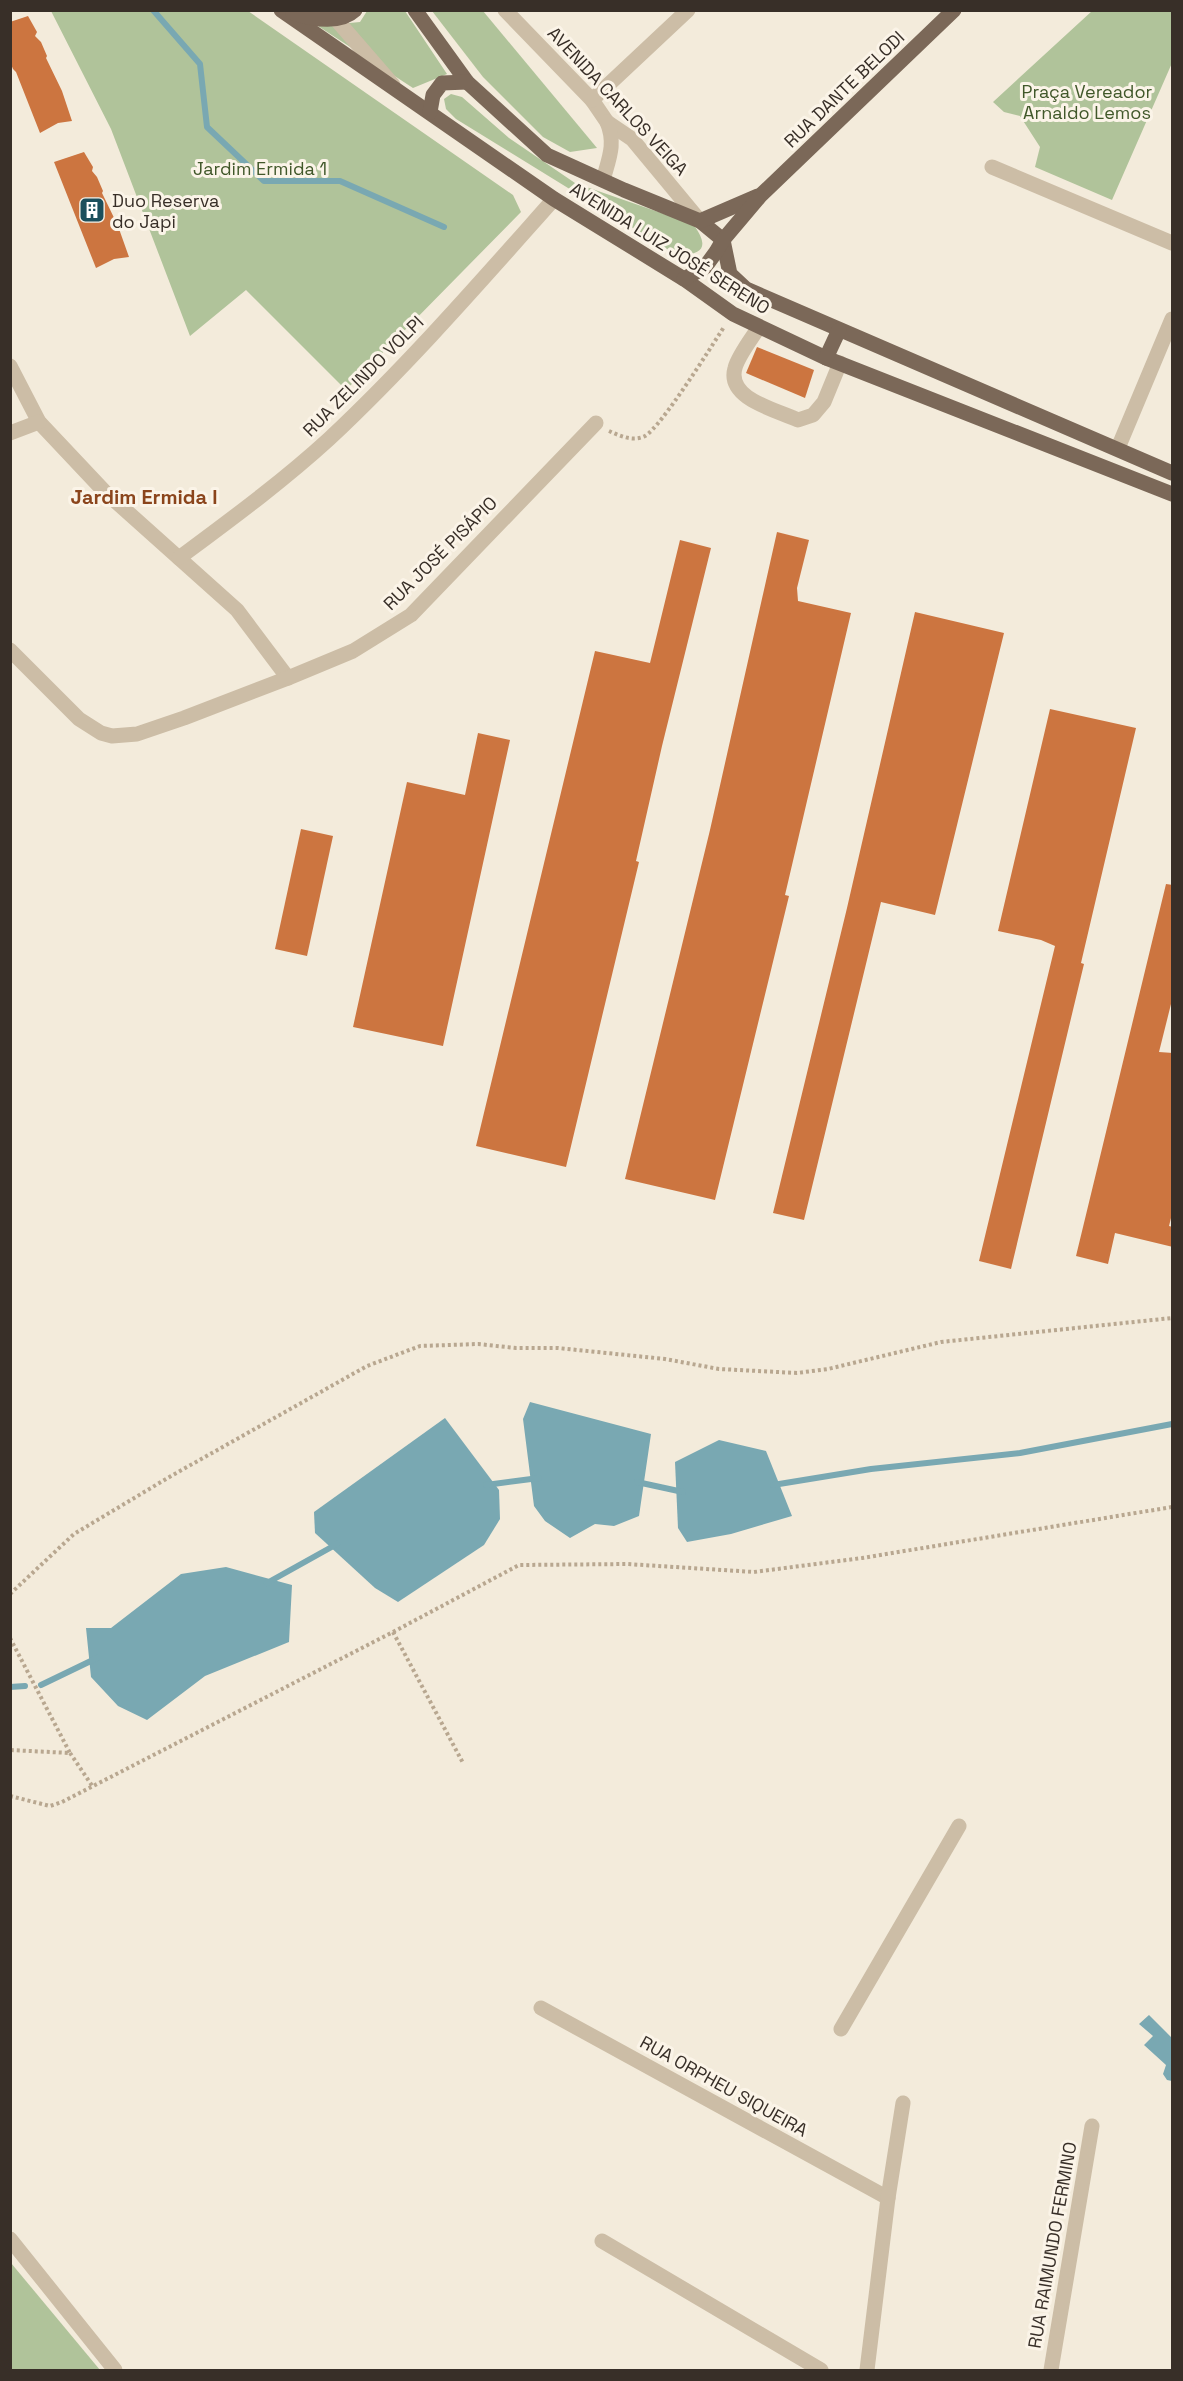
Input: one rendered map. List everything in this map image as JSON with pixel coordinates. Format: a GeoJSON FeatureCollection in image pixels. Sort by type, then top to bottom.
{"type":"FeatureCollection","features":[{"type":"Feature","properties":{"kind":"main road","name":"AVENIDA LUIZ JOSÉ SERENO"},"geometry":{"type":"LineString","coordinates":[[281,10],[554,199],[684,279],[733,314],[833,360],[1173,494]]}},
{"type":"Feature","properties":{"kind":"main road"},"geometry":{"type":"LineString","coordinates":[[287,10],[327,20],[331,15],[349,16],[355,10]]}},
{"type":"Feature","properties":{"kind":"main road","name":"AVENIDA LUIZ JOSÉ SERENO"},"geometry":{"type":"LineString","coordinates":[[415,10],[467,82],[547,155],[700,221],[723,240],[730,274],[746,289],[1173,473]]}},
{"type":"Feature","properties":{"kind":"main road","name":"RUA DANTE BELODI"},"geometry":{"type":"LineString","coordinates":[[761,195],[954,10]]}},
{"type":"Feature","properties":{"kind":"main road"},"geometry":{"type":"LineString","coordinates":[[430,112],[432,95],[442,83],[467,82]]}},
{"type":"Feature","properties":{"kind":"main road"},"geometry":{"type":"LineString","coordinates":[[700,221],[761,195]]}},
{"type":"Feature","properties":{"kind":"main road"},"geometry":{"type":"LineString","coordinates":[[684,279],[705,267],[723,240],[761,195]]}},
{"type":"Feature","properties":{"kind":"main road"},"geometry":{"type":"LineString","coordinates":[[833,360],[839,330]]}},
{"type":"Feature","properties":{"kind":"street","name":"AVENIDA CARLOS VEIGA"},"geometry":{"type":"LineString","coordinates":[[505,10],[592,100],[607,122],[632,139],[700,221]]}},
{"type":"Feature","properties":{"kind":"street"},"geometry":{"type":"LineString","coordinates":[[592,100],[688,10]]}},
{"type":"Feature","properties":{"kind":"street"},"geometry":{"type":"LineString","coordinates":[[331,15],[399,91]]}},
{"type":"Feature","properties":{"kind":"street"},"geometry":{"type":"LineString","coordinates":[[603,180],[612,145],[612,135],[607,122]]}},
{"type":"Feature","properties":{"kind":"street"},"geometry":{"type":"LineString","coordinates":[[992,167],[1173,243]]}},
{"type":"Feature","properties":{"kind":"street","name":"RUA ZELINDO VOLPI"},"geometry":{"type":"LineString","coordinates":[[179,558],[279,483],[330,438],[430,337],[554,199]]}},
{"type":"Feature","properties":{"kind":"street"},"geometry":{"type":"LineString","coordinates":[[1118,448],[1173,319]]}},
{"type":"Feature","properties":{"kind":"street"},"geometry":{"type":"LineString","coordinates":[[759,327],[735,368],[734,382],[743,396],[798,420],[813,415],[824,402],[833,360]]}},
{"type":"Feature","properties":{"kind":"street"},"geometry":{"type":"LineString","coordinates":[[10,366],[39,422],[104,491],[237,610],[288,678]]}},
{"type":"Feature","properties":{"kind":"street"},"geometry":{"type":"LineString","coordinates":[[10,433],[39,422]]}},
{"type":"Feature","properties":{"kind":"street","name":"RUA JOSÉ PISÁPIO"},"geometry":{"type":"LineString","coordinates":[[10,650],[79,718],[101,733],[112,736],[137,734],[288,678],[353,651],[411,615],[596,423]]}},
{"type":"Feature","properties":{"kind":"street"},"geometry":{"type":"LineString","coordinates":[[841,2029],[958,1826]]}},
{"type":"Feature","properties":{"kind":"street","name":"RUA ORPHEU SIQUEIRA"},"geometry":{"type":"LineString","coordinates":[[541,2008],[888,2198]]}},
{"type":"Feature","properties":{"kind":"street"},"geometry":{"type":"LineString","coordinates":[[867,2370],[888,2198],[903,2103]]}},
{"type":"Feature","properties":{"kind":"street","name":"RUA RAIMUNDO FERMINO"},"geometry":{"type":"LineString","coordinates":[[1051,2370],[1092,2126]]}},
{"type":"Feature","properties":{"kind":"street"},"geometry":{"type":"LineString","coordinates":[[10,2239],[115,2370]]}},
{"type":"Feature","properties":{"kind":"street"},"geometry":{"type":"LineString","coordinates":[[602,2241],[821,2370]]}},
{"type":"Feature","properties":{"kind":"path"},"geometry":{"type":"LineString","coordinates":[[596,423],[622,437],[634,439],[646,435],[669,408],[733,314]]}},
{"type":"Feature","properties":{"kind":"path"},"geometry":{"type":"LineString","coordinates":[[10,1594],[74,1534],[171,1476],[367,1366],[420,1346],[478,1344],[516,1348],[558,1348],[665,1359],[719,1369],[797,1373],[828,1369],[941,1342],[1173,1318]]}},
{"type":"Feature","properties":{"kind":"path"},"geometry":{"type":"LineString","coordinates":[[10,1796],[50,1806],[93,1787],[519,1565],[627,1564],[754,1572],[862,1558],[1173,1507]]}},
{"type":"Feature","properties":{"kind":"path"},"geometry":{"type":"LineString","coordinates":[[393,1632],[463,1763]]}},
{"type":"Feature","properties":{"kind":"path"},"geometry":{"type":"LineString","coordinates":[[10,1638],[70,1753],[93,1787]]}},
{"type":"Feature","properties":{"kind":"path"},"geometry":{"type":"LineString","coordinates":[[10,1750],[70,1753]]}},
{"type":"Feature","properties":{"kind":"green space","name":"Jardim Ermida 1"},"geometry":{"type":"Polygon","coordinates":[[[51,11],[248,11],[513,195],[521,212],[346,390],[246,290],[190,336],[111,129],[51,11]]]}},
{"type":"Feature","properties":{"kind":"green space"},"geometry":{"type":"Polygon","coordinates":[[[367,11],[405,11],[447,74],[413,88],[318,26],[360,22],[367,11]]]}},
{"type":"Feature","properties":{"kind":"green space"},"geometry":{"type":"Polygon","coordinates":[[[432,11],[483,11],[597,148],[570,152],[543,137],[483,77],[432,11]]]}},
{"type":"Feature","properties":{"kind":"green space","name":"Praça Vereador Arnaldo Lemos"},"geometry":{"type":"Polygon","coordinates":[[[1092,11],[1172,11],[1172,63],[1112,200],[1035,167],[1040,147],[1020,116],[1004,112],[993,102],[1092,11]]]}},
{"type":"Feature","properties":{"kind":"green space"},"geometry":{"type":"Polygon","coordinates":[[[451,94],[462,97],[509,138],[575,183],[693,224],[702,239],[701,249],[692,254],[675,254],[456,119],[446,109],[444,99],[451,94]]]}},
{"type":"Feature","properties":{"kind":"green space"},"geometry":{"type":"Polygon","coordinates":[[[11,2263],[100,2370],[11,2370],[11,2263]]]}},
{"type":"Feature","properties":{"kind":"water"},"geometry":{"type":"Polygon","coordinates":[[[530,1402],[651,1434],[639,1516],[614,1526],[595,1524],[570,1538],[545,1521],[534,1506],[523,1419],[530,1402]]]}},
{"type":"Feature","properties":{"kind":"water"},"geometry":{"type":"Polygon","coordinates":[[[445,1418],[499,1490],[500,1519],[484,1545],[398,1602],[375,1588],[315,1533],[314,1512],[445,1418]]]}},
{"type":"Feature","properties":{"kind":"water"},"geometry":{"type":"Polygon","coordinates":[[[719,1440],[766,1451],[792,1516],[731,1534],[687,1542],[678,1528],[675,1462],[719,1440]]]}},
{"type":"Feature","properties":{"kind":"water"},"geometry":{"type":"Polygon","coordinates":[[[226,1567],[292,1585],[289,1642],[205,1676],[147,1720],[118,1706],[91,1677],[86,1628],[111,1628],[181,1574],[226,1567]]]}},
{"type":"Feature","properties":{"kind":"water"},"geometry":{"type":"Polygon","coordinates":[[[1149,2015],[1172,2038],[1172,2081],[1167,2080],[1163,2074],[1166,2065],[1144,2045],[1153,2036],[1139,2024],[1149,2015]]]}},
{"type":"Feature","properties":{"kind":"building"},"geometry":{"type":"Polygon","coordinates":[[[28,16],[37,32],[35,36],[41,42],[62,91],[72,121],[58,123],[40,133],[10,62],[10,22],[28,16]]]}},
{"type":"Feature","properties":{"kind":"building","name":"Duo Reserva do Japi"},"geometry":{"type":"Polygon","coordinates":[[[84,152],[93,167],[92,171],[97,177],[129,257],[114,259],[96,268],[54,162],[84,152]]]}},
{"type":"Feature","properties":{"kind":"building"},"geometry":{"type":"Polygon","coordinates":[[[757,347],[814,370],[805,398],[746,373],[757,347]]]}},
{"type":"Feature","properties":{"kind":"building"},"geometry":{"type":"Polygon","coordinates":[[[777,532],[809,540],[797,588],[798,601],[851,613],[785,895],[789,896],[715,1200],[625,1179],[710,830],[777,532]]]}},
{"type":"Feature","properties":{"kind":"building"},"geometry":{"type":"Polygon","coordinates":[[[680,540],[711,548],[662,746],[636,861],[639,862],[566,1167],[476,1146],[595,651],[650,663],[680,540]]]}},
{"type":"Feature","properties":{"kind":"building"},"geometry":{"type":"Polygon","coordinates":[[[915,612],[1004,633],[935,915],[881,902],[804,1220],[773,1213],[847,908],[915,612]]]}},
{"type":"Feature","properties":{"kind":"building"},"geometry":{"type":"Polygon","coordinates":[[[1050,709],[1136,728],[1081,963],[1084,964],[1011,1269],[979,1261],[1055,946],[1041,940],[998,931],[1050,709]]]}},
{"type":"Feature","properties":{"kind":"building"},"geometry":{"type":"Polygon","coordinates":[[[478,733],[510,740],[443,1046],[353,1027],[407,782],[465,795],[478,733]]]}},
{"type":"Feature","properties":{"kind":"building"},"geometry":{"type":"Polygon","coordinates":[[[301,829],[333,836],[307,956],[275,949],[301,829]]]}},
{"type":"Feature","properties":{"kind":"building"},"geometry":{"type":"Polygon","coordinates":[[[1166,884],[1173,885],[1173,996],[1159,1052],[1173,1053],[1173,1210],[1169,1226],[1173,1227],[1173,1247],[1115,1233],[1108,1264],[1076,1256],[1166,884]]]}},
{"type":"Feature","properties":{"kind":"waterway"},"geometry":{"type":"LineString","coordinates":[[153,10],[200,64],[207,127],[264,181],[340,181],[444,227]]}},
{"type":"Feature","properties":{"kind":"waterway"},"geometry":{"type":"LineString","coordinates":[[773,1485],[871,1469],[1020,1453],[1172,1424]]}},
{"type":"Feature","properties":{"kind":"waterway"},"geometry":{"type":"LineString","coordinates":[[486,1485],[539,1478]]}},
{"type":"Feature","properties":{"kind":"waterway"},"geometry":{"type":"LineString","coordinates":[[637,1482],[683,1492]]}},
{"type":"Feature","properties":{"kind":"waterway"},"geometry":{"type":"LineString","coordinates":[[267,1583],[337,1544]]}},
{"type":"Feature","properties":{"kind":"waterway"},"geometry":{"type":"LineString","coordinates":[[41,1685],[97,1658]]}},
{"type":"Feature","properties":{"kind":"waterway"},"geometry":{"type":"LineString","coordinates":[[10,1687],[25,1686]]}},
{"type":"Feature","properties":{"kind":"place","name":"Duo Reserva do Japi"},"geometry":{"type":"Point","coordinates":[92,210]}},
{"type":"Feature","properties":{"kind":"district","name":"Jardim Ermida I"},"geometry":{"type":"Point","coordinates":[144,497]}}]}
